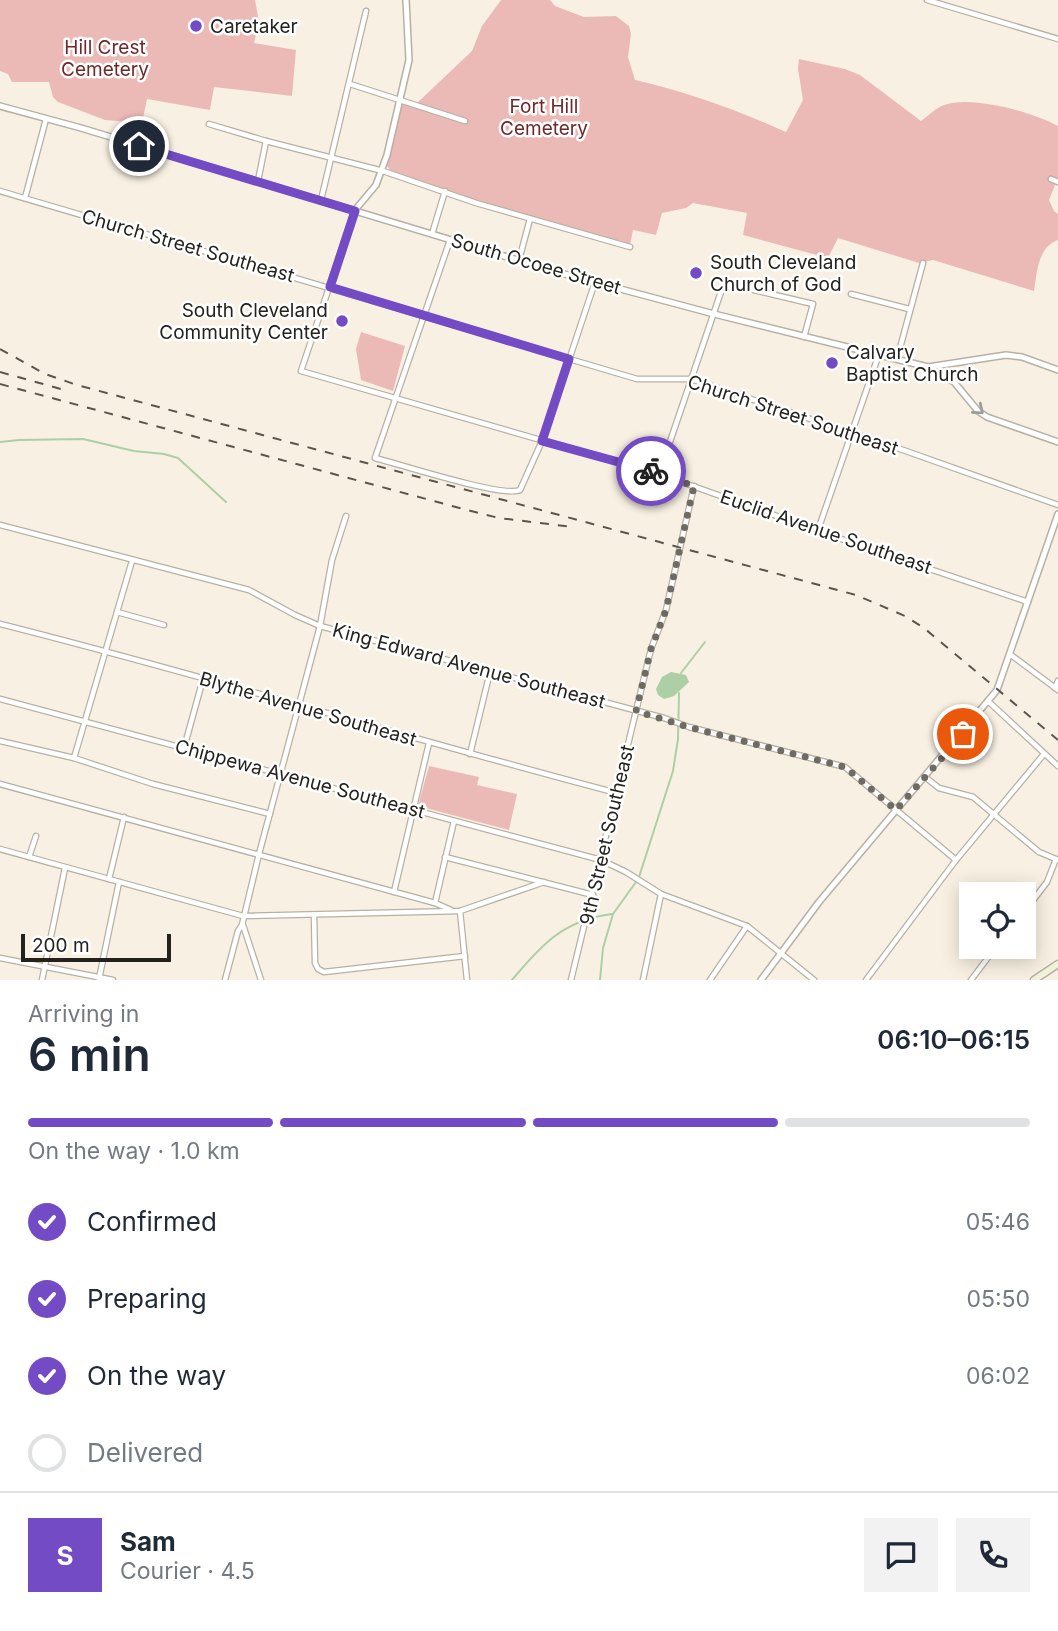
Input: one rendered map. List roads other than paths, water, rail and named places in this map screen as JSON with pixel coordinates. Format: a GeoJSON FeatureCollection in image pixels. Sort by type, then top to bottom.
{"type":"FeatureCollection","features":[{"type":"Feature","properties":{"kind":"main road"},"geometry":{"type":"LineString","coordinates":[[1034,980],[1058,964]]}},
{"type":"Feature","properties":{"kind":"street"},"geometry":{"type":"LineString","coordinates":[[330,287],[355,211],[376,186],[383,171],[409,60],[406,0]]}},
{"type":"Feature","properties":{"kind":"street"},"geometry":{"type":"LineString","coordinates":[[927,0],[1058,39]]}},
{"type":"Feature","properties":{"kind":"street"},"geometry":{"type":"LineString","coordinates":[[321,200],[366,11]]}},
{"type":"Feature","properties":{"kind":"street"},"geometry":{"type":"LineString","coordinates":[[350,84],[465,121]]}},
{"type":"Feature","properties":{"kind":"street","name":"South Ocoee Street"},"geometry":{"type":"LineString","coordinates":[[0,106],[595,282],[804,337],[953,372],[978,411],[987,417],[1058,442]]}},
{"type":"Feature","properties":{"kind":"street"},"geometry":{"type":"LineString","coordinates":[[25,198],[46,120]]}},
{"type":"Feature","properties":{"kind":"street"},"geometry":{"type":"LineString","coordinates":[[209,124],[383,171],[530,219],[630,247]]}},
{"type":"Feature","properties":{"kind":"street"},"geometry":{"type":"LineString","coordinates":[[258,181],[266,141]]}},
{"type":"Feature","properties":{"kind":"street"},"geometry":{"type":"LineString","coordinates":[[1051,179],[1058,182]]}},
{"type":"Feature","properties":{"kind":"street","name":"Church Street Southeast"},"geometry":{"type":"LineString","coordinates":[[0,191],[637,379],[691,379],[1058,505]]}},
{"type":"Feature","properties":{"kind":"street"},"geometry":{"type":"LineString","coordinates":[[432,234],[444,191]]}},
{"type":"Feature","properties":{"kind":"street"},"geometry":{"type":"LineString","coordinates":[[519,260],[530,219]]}},
{"type":"Feature","properties":{"kind":"street"},"geometry":{"type":"LineString","coordinates":[[450,240],[375,458],[496,490],[516,492],[523,486],[542,441],[595,282]]}},
{"type":"Feature","properties":{"kind":"street"},"geometry":{"type":"LineString","coordinates":[[897,359],[923,263]]}},
{"type":"Feature","properties":{"kind":"street"},"geometry":{"type":"LineString","coordinates":[[659,474],[724,283],[813,304],[804,337]]}},
{"type":"Feature","properties":{"kind":"street","name":"Euclid Avenue Southeast"},"geometry":{"type":"LineString","coordinates":[[330,287],[302,371],[659,474],[1028,602]]}},
{"type":"Feature","properties":{"kind":"street"},"geometry":{"type":"LineString","coordinates":[[851,294],[909,309]]}},
{"type":"Feature","properties":{"kind":"street"},"geometry":{"type":"LineString","coordinates":[[818,530],[879,354]]}},
{"type":"Feature","properties":{"kind":"street"},"geometry":{"type":"LineString","coordinates":[[928,367],[953,372],[1006,355],[1022,357],[1058,370]]}},
{"type":"Feature","properties":{"kind":"street","name":"9th Street Southeast"},"geometry":{"type":"LineString","coordinates":[[571,980],[651,649],[666,610],[694,486]]}},
{"type":"Feature","properties":{"kind":"street"},"geometry":{"type":"LineString","coordinates":[[761,980],[820,902],[998,690],[1058,514]]}},
{"type":"Feature","properties":{"kind":"street"},"geometry":{"type":"LineString","coordinates":[[261,980],[242,925],[243,916],[320,626],[332,561],[346,516]]}},
{"type":"Feature","properties":{"kind":"street","name":"King Edward Avenue Southeast"},"geometry":{"type":"LineString","coordinates":[[0,525],[249,590],[320,626],[845,767],[956,860]]}},
{"type":"Feature","properties":{"kind":"street"},"geometry":{"type":"LineString","coordinates":[[74,758],[132,561]]}},
{"type":"Feature","properties":{"kind":"street"},"geometry":{"type":"LineString","coordinates":[[117,612],[164,625]]}},
{"type":"Feature","properties":{"kind":"street","name":"Blythe Avenue Southeast"},"geometry":{"type":"LineString","coordinates":[[0,624],[617,793]]}},
{"type":"Feature","properties":{"kind":"street"},"geometry":{"type":"LineString","coordinates":[[1011,655],[1057,689],[1058,681]]}},
{"type":"Feature","properties":{"kind":"street"},"geometry":{"type":"LineString","coordinates":[[470,754],[490,672]]}},
{"type":"Feature","properties":{"kind":"street"},"geometry":{"type":"LineString","coordinates":[[184,748],[203,679]]}},
{"type":"Feature","properties":{"kind":"street","name":"Chippewa Avenue Southeast"},"geometry":{"type":"LineString","coordinates":[[0,699],[601,860],[661,894],[747,926],[814,980]]}},
{"type":"Feature","properties":{"kind":"street"},"geometry":{"type":"LineString","coordinates":[[989,702],[1058,766]]}},
{"type":"Feature","properties":{"kind":"street"},"geometry":{"type":"LineString","coordinates":[[0,741],[74,758],[153,783],[270,814]]}},
{"type":"Feature","properties":{"kind":"street"},"geometry":{"type":"LineString","coordinates":[[394,892],[429,743]]}},
{"type":"Feature","properties":{"kind":"street"},"geometry":{"type":"LineString","coordinates":[[866,980],[956,860],[1044,754]]}},
{"type":"Feature","properties":{"kind":"street"},"geometry":{"type":"LineString","coordinates":[[925,777],[939,788],[973,797],[1039,852],[1057,860],[1047,882],[1036,896]]}},
{"type":"Feature","properties":{"kind":"street"},"geometry":{"type":"LineString","coordinates":[[0,784],[435,903],[453,912]]}},
{"type":"Feature","properties":{"kind":"street"},"geometry":{"type":"LineString","coordinates":[[109,879],[124,817]]}},
{"type":"Feature","properties":{"kind":"street"},"geometry":{"type":"LineString","coordinates":[[435,903],[454,821]]}},
{"type":"Feature","properties":{"kind":"street"},"geometry":{"type":"LineString","coordinates":[[29,857],[36,836]]}},
{"type":"Feature","properties":{"kind":"street"},"geometry":{"type":"LineString","coordinates":[[0,849],[243,916],[453,912],[544,882]]}},
{"type":"Feature","properties":{"kind":"street"},"geometry":{"type":"LineString","coordinates":[[445,857],[593,895]]}},
{"type":"Feature","properties":{"kind":"street"},"geometry":{"type":"LineString","coordinates":[[42,980],[65,868]]}},
{"type":"Feature","properties":{"kind":"street"},"geometry":{"type":"LineString","coordinates":[[99,979],[119,882]]}},
{"type":"Feature","properties":{"kind":"street"},"geometry":{"type":"LineString","coordinates":[[643,980],[661,894]]}},
{"type":"Feature","properties":{"kind":"street"},"geometry":{"type":"LineString","coordinates":[[460,911],[467,980]]}},
{"type":"Feature","properties":{"kind":"street"},"geometry":{"type":"LineString","coordinates":[[314,915],[315,963],[318,969],[324,972],[465,956]]}},
{"type":"Feature","properties":{"kind":"street"},"geometry":{"type":"LineString","coordinates":[[225,980],[242,925]]}},
{"type":"Feature","properties":{"kind":"street"},"geometry":{"type":"LineString","coordinates":[[710,980],[747,926]]}},
{"type":"Feature","properties":{"kind":"street"},"geometry":{"type":"LineString","coordinates":[[0,957],[113,980]]}},
{"type":"Feature","properties":{"kind":"street"},"geometry":{"type":"LineString","coordinates":[[971,980],[987,959]]}},
{"type":"Feature","properties":{"kind":"waterway"},"geometry":{"type":"LineString","coordinates":[[0,442],[83,439],[134,451],[164,454],[178,458],[226,502]]}},
{"type":"Feature","properties":{"kind":"waterway"},"geometry":{"type":"LineString","coordinates":[[681,673],[705,642]]}},
{"type":"Feature","properties":{"kind":"waterway"},"geometry":{"type":"LineString","coordinates":[[639,877],[673,771],[678,739],[679,693]]}},
{"type":"Feature","properties":{"kind":"waterway"},"geometry":{"type":"LineString","coordinates":[[600,980],[603,948],[613,914],[636,882]]}},
{"type":"Feature","properties":{"kind":"waterway"},"geometry":{"type":"LineString","coordinates":[[512,980],[544,945],[567,928],[595,917],[612,914]]}},
{"type":"Feature","properties":{"kind":"railway"},"geometry":{"type":"LineString","coordinates":[[0,349],[45,374],[77,385],[856,595],[905,616],[924,628],[1058,740]]}},
{"type":"Feature","properties":{"kind":"railway"},"geometry":{"type":"LineString","coordinates":[[0,372],[61,389]]}},
{"type":"Feature","properties":{"kind":"railway"},"geometry":{"type":"LineString","coordinates":[[0,384],[499,518],[573,527]]}},
{"type":"Feature","properties":{"kind":"place","name":"Caretaker"},"geometry":{"type":"Point","coordinates":[196,26]}},
{"type":"Feature","properties":{"kind":"place","name":"South Cleveland Church of God"},"geometry":{"type":"Point","coordinates":[696,273]}},
{"type":"Feature","properties":{"kind":"place","name":"South Cleveland Community Center"},"geometry":{"type":"Point","coordinates":[342,321]}},
{"type":"Feature","properties":{"kind":"place","name":"Calvary Baptist Church"},"geometry":{"type":"Point","coordinates":[832,363]}},
{"type":"Feature","properties":{"kind":"park label","name":"Hill Crest Cemetery"},"geometry":{"type":"Point","coordinates":[105,58]}},
{"type":"Feature","properties":{"kind":"park label","name":"Fort Hill Cemetery"},"geometry":{"type":"Point","coordinates":[544,117]}}]}
